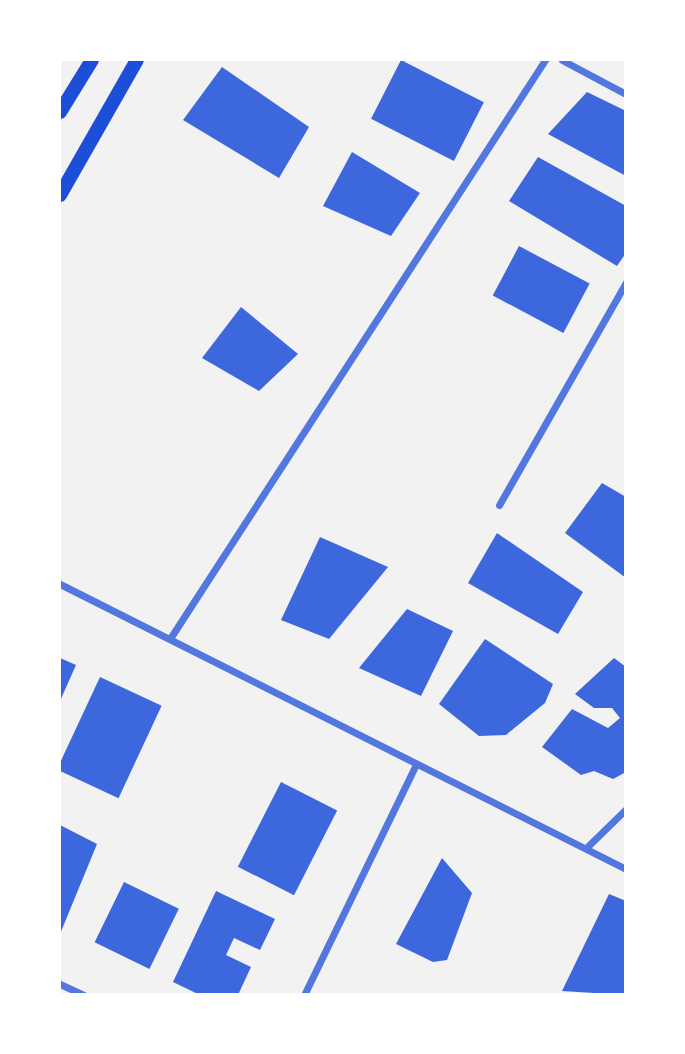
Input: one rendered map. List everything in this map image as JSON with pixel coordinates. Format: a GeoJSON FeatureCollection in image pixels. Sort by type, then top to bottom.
{"type":"FeatureCollection","features":[{"type":"Feature","properties":{"kind":"main road"},"geometry":{"type":"LineString","coordinates":[[60,112],[92,60]]}},
{"type":"Feature","properties":{"kind":"main road"},"geometry":{"type":"LineString","coordinates":[[60,195],[137,60]]}},
{"type":"Feature","properties":{"kind":"street"},"geometry":{"type":"LineString","coordinates":[[171,637],[545,60]]}},
{"type":"Feature","properties":{"kind":"street"},"geometry":{"type":"LineString","coordinates":[[562,60],[625,94]]}},
{"type":"Feature","properties":{"kind":"street"},"geometry":{"type":"LineString","coordinates":[[499,505],[625,282]]}},
{"type":"Feature","properties":{"kind":"street"},"geometry":{"type":"LineString","coordinates":[[60,584],[171,637],[416,764],[588,846],[625,869]]}},
{"type":"Feature","properties":{"kind":"street"},"geometry":{"type":"LineString","coordinates":[[304,995],[416,764]]}},
{"type":"Feature","properties":{"kind":"street"},"geometry":{"type":"LineString","coordinates":[[588,846],[625,809]]}},
{"type":"Feature","properties":{"kind":"street"},"geometry":{"type":"LineString","coordinates":[[60,984],[84,995]]}},
{"type":"Feature","properties":{"kind":"building"},"geometry":{"type":"Polygon","coordinates":[[[401,60],[484,102],[454,161],[371,119],[401,60]]]}},
{"type":"Feature","properties":{"kind":"building"},"geometry":{"type":"Polygon","coordinates":[[[222,67],[309,127],[279,178],[183,120],[222,67]]]}},
{"type":"Feature","properties":{"kind":"building"},"geometry":{"type":"Polygon","coordinates":[[[587,92],[626,111],[626,176],[548,134],[587,92]]]}},
{"type":"Feature","properties":{"kind":"building"},"geometry":{"type":"Polygon","coordinates":[[[352,152],[420,193],[391,236],[323,206],[352,152]]]}},
{"type":"Feature","properties":{"kind":"building"},"geometry":{"type":"Polygon","coordinates":[[[538,157],[626,206],[626,253],[617,266],[509,201],[538,157]]]}},
{"type":"Feature","properties":{"kind":"building"},"geometry":{"type":"Polygon","coordinates":[[[519,246],[590,284],[563,333],[493,295],[519,246]]]}},
{"type":"Feature","properties":{"kind":"building"},"geometry":{"type":"Polygon","coordinates":[[[241,307],[298,354],[259,391],[202,358],[241,307]]]}},
{"type":"Feature","properties":{"kind":"building"},"geometry":{"type":"Polygon","coordinates":[[[602,483],[626,497],[626,578],[565,533],[602,483]]]}},
{"type":"Feature","properties":{"kind":"building"},"geometry":{"type":"Polygon","coordinates":[[[497,533],[583,592],[558,634],[468,583],[497,533]]]}},
{"type":"Feature","properties":{"kind":"building"},"geometry":{"type":"Polygon","coordinates":[[[320,537],[388,567],[329,639],[281,620],[320,537]]]}},
{"type":"Feature","properties":{"kind":"building"},"geometry":{"type":"Polygon","coordinates":[[[407,609],[453,631],[421,696],[359,668],[407,609]]]}},
{"type":"Feature","properties":{"kind":"building"},"geometry":{"type":"Polygon","coordinates":[[[485,639],[553,684],[545,703],[506,735],[479,736],[439,704],[485,639]]]}},
{"type":"Feature","properties":{"kind":"building"},"geometry":{"type":"Polygon","coordinates":[[[60,658],[76,665],[60,701],[60,658]]]}},
{"type":"Feature","properties":{"kind":"building"},"geometry":{"type":"Polygon","coordinates":[[[614,658],[626,667],[626,772],[613,779],[594,771],[581,775],[542,747],[572,709],[608,728],[620,718],[612,708],[594,708],[575,694],[614,658]]]}},
{"type":"Feature","properties":{"kind":"building"},"geometry":{"type":"Polygon","coordinates":[[[100,677],[162,706],[119,798],[60,771],[60,763],[100,677]]]}},
{"type":"Feature","properties":{"kind":"building"},"geometry":{"type":"Polygon","coordinates":[[[281,782],[337,811],[294,895],[238,867],[281,782]]]}},
{"type":"Feature","properties":{"kind":"building"},"geometry":{"type":"Polygon","coordinates":[[[60,825],[97,844],[60,934],[60,825]]]}},
{"type":"Feature","properties":{"kind":"building"},"geometry":{"type":"Polygon","coordinates":[[[442,858],[472,893],[447,960],[433,962],[396,944],[442,858]]]}},
{"type":"Feature","properties":{"kind":"building"},"geometry":{"type":"Polygon","coordinates":[[[124,882],[179,909],[149,969],[95,942],[124,882]]]}},
{"type":"Feature","properties":{"kind":"building"},"geometry":{"type":"Polygon","coordinates":[[[216,891],[275,919],[260,950],[234,938],[226,955],[251,967],[238,995],[200,995],[173,982],[216,891]]]}},
{"type":"Feature","properties":{"kind":"building"},"geometry":{"type":"Polygon","coordinates":[[[609,894],[626,901],[626,995],[562,991],[609,894]]]}}]}
